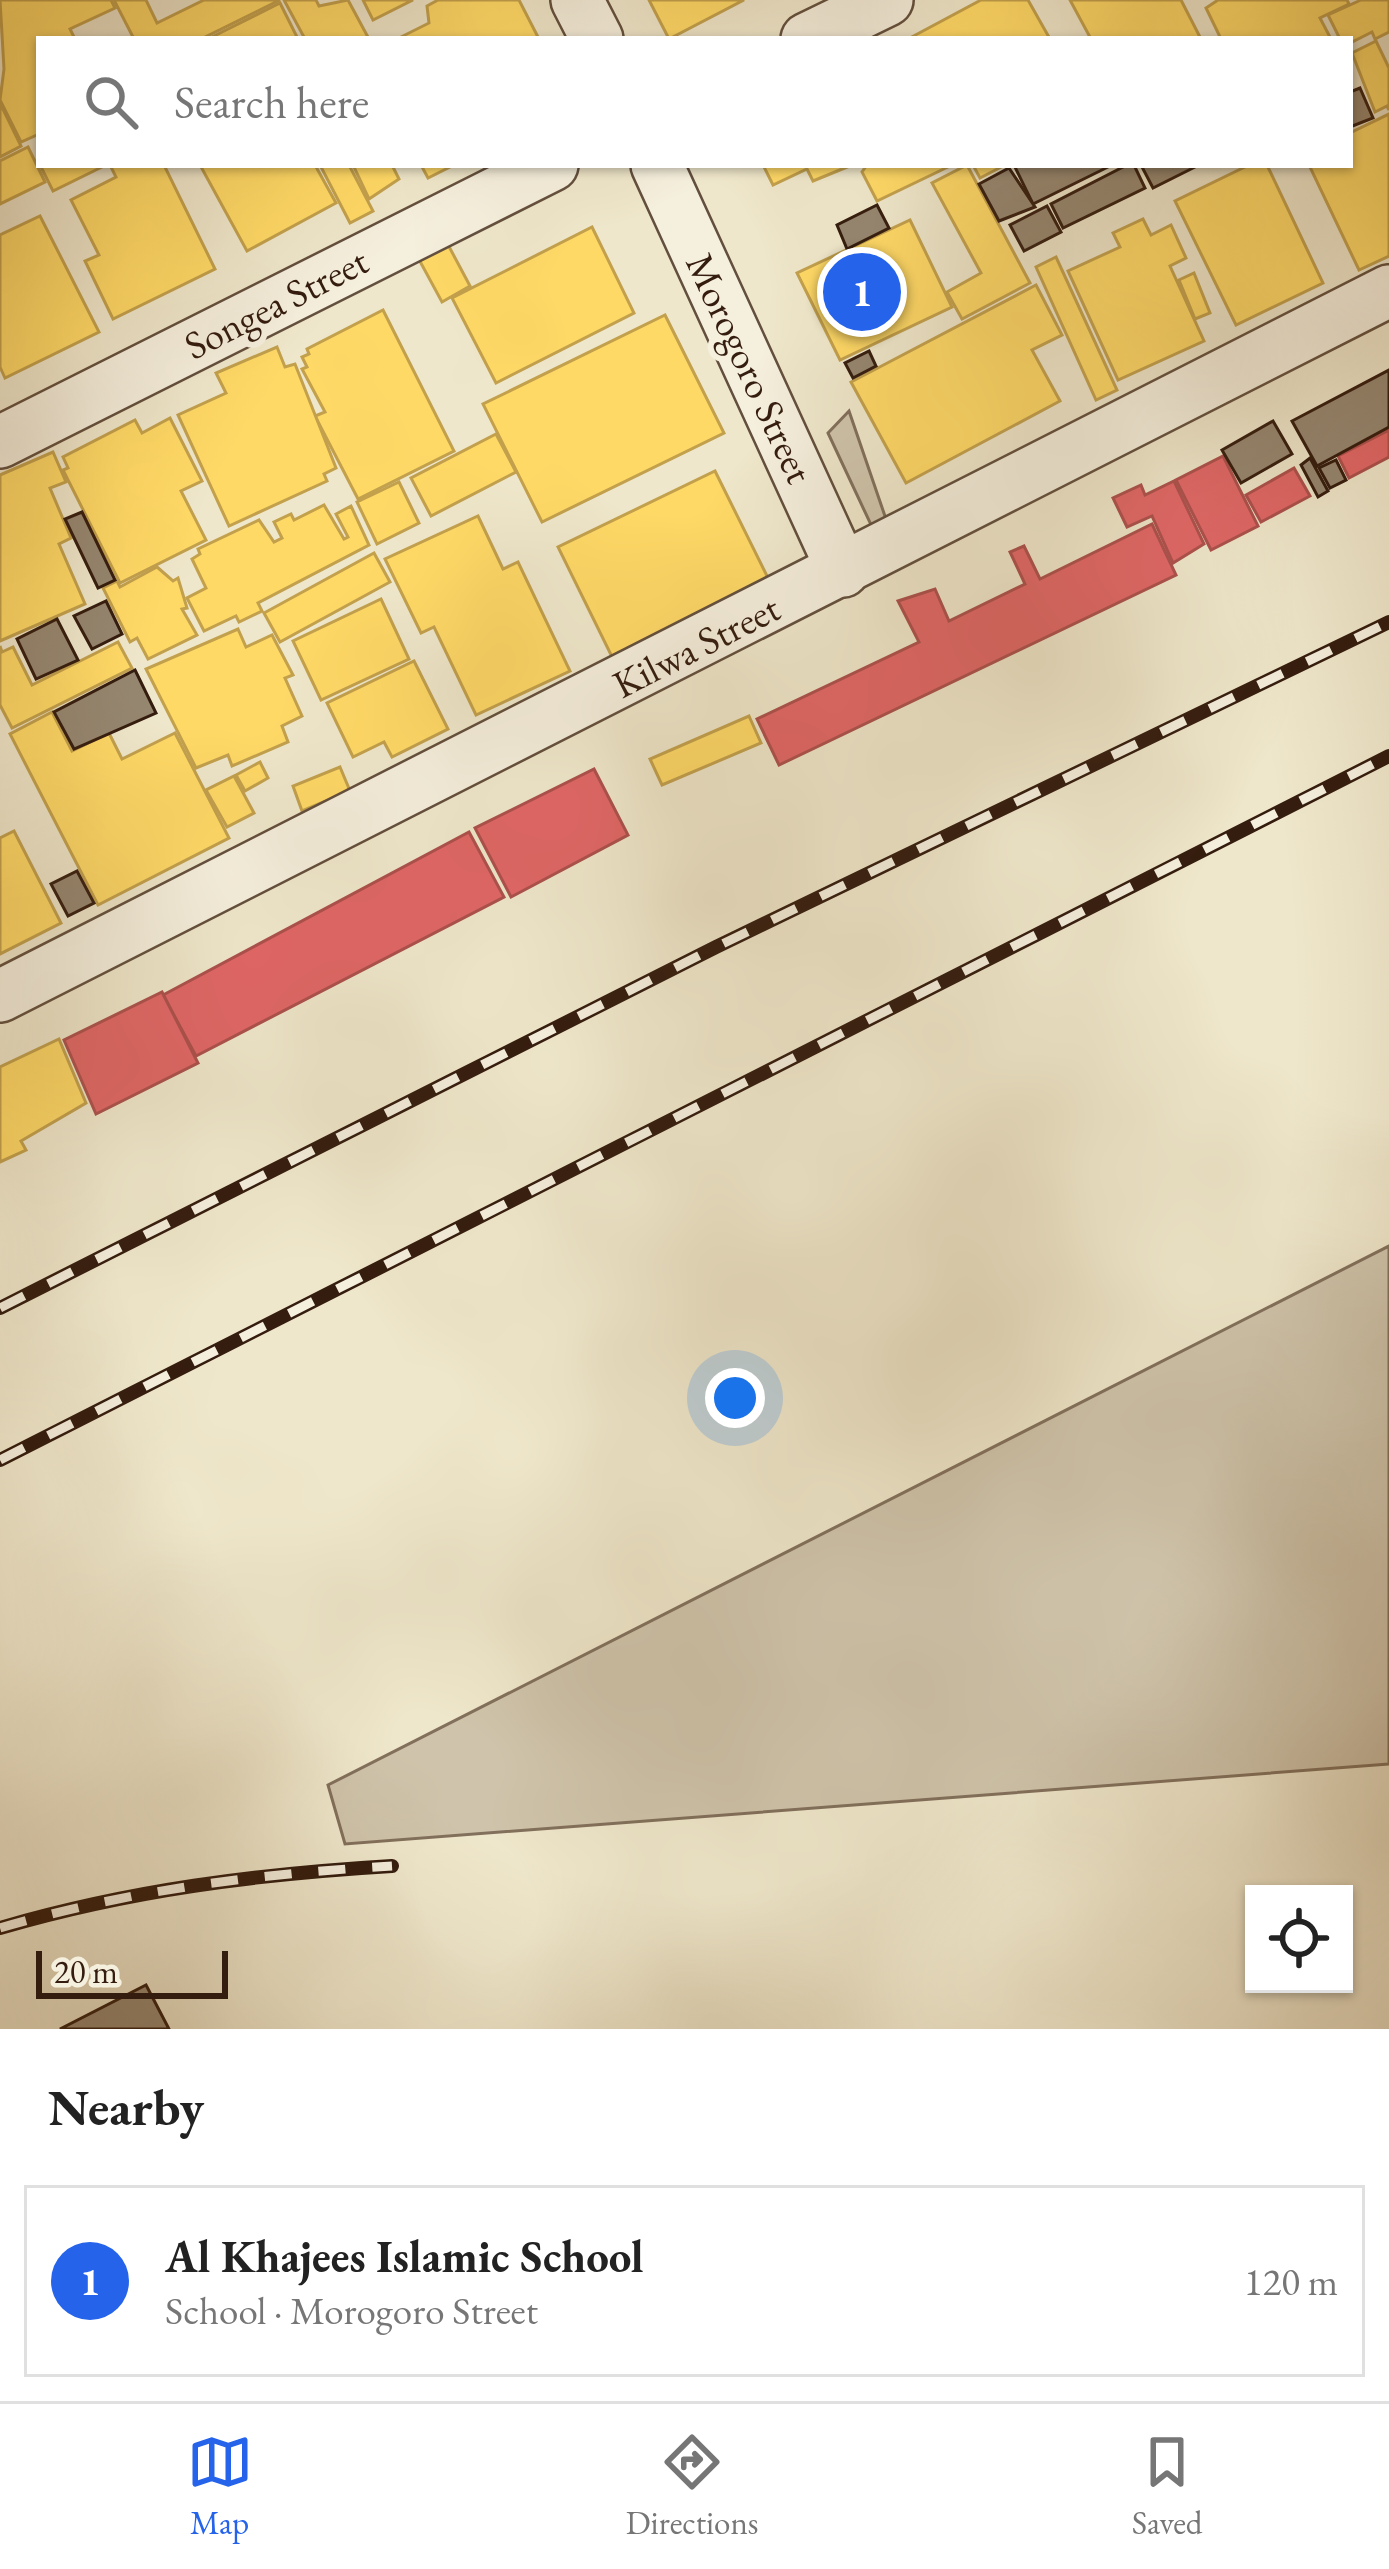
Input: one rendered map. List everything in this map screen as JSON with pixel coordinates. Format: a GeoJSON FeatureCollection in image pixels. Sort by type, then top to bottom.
{"type":"FeatureCollection","features":[{"type":"Feature","properties":{"kind":"street"},"geometry":{"type":"LineString","coordinates":[[578,0],[596,36]]}},
{"type":"Feature","properties":{"kind":"street"},"geometry":{"type":"LineString","coordinates":[[813,36],[887,0]]}},
{"type":"Feature","properties":{"kind":"street","name":"Songea Street"},"geometry":{"type":"LineString","coordinates":[[0,442],[546,168]]}},
{"type":"Feature","properties":{"kind":"street","name":"Morogoro Street"},"geometry":{"type":"LineString","coordinates":[[658,168],[843,571]]}},
{"type":"Feature","properties":{"kind":"street","name":"Kilwa Street"},"geometry":{"type":"LineString","coordinates":[[0,996],[1389,291]]}},
{"type":"Feature","properties":{"kind":"shaded area"},"geometry":{"type":"Polygon","coordinates":[[[849,411],[887,522],[873,529],[828,433],[849,411]]]}},
{"type":"Feature","properties":{"kind":"shaded area"},"geometry":{"type":"Polygon","coordinates":[[[1389,1246],[1389,1764],[345,1844],[328,1785],[1389,1246]]]}},
{"type":"Feature","properties":{"kind":"building: Homes"},"geometry":{"type":"Polygon","coordinates":[[[0,0],[111,0],[115,8],[70,29],[74,36],[36,36],[36,135],[21,142],[0,100],[4,69],[0,0]]]}},
{"type":"Feature","properties":{"kind":"building: Homes"},"geometry":{"type":"Polygon","coordinates":[[[114,0],[146,0],[157,23],[204,0],[280,0],[207,36],[132,36],[114,0]]]}},
{"type":"Feature","properties":{"kind":"building: Homes"},"geometry":{"type":"Polygon","coordinates":[[[284,0],[316,0],[319,6],[348,0],[367,36],[303,36],[284,0]]]}},
{"type":"Feature","properties":{"kind":"building: Homes"},"geometry":{"type":"Polygon","coordinates":[[[363,0],[413,0],[373,20],[363,0]]]}},
{"type":"Feature","properties":{"kind":"building: Homes"},"geometry":{"type":"Polygon","coordinates":[[[438,0],[519,0],[537,36],[403,36],[429,23],[427,6],[438,0]]]}},
{"type":"Feature","properties":{"kind":"building: Homes"},"geometry":{"type":"Polygon","coordinates":[[[649,0],[744,0],[675,36],[667,36],[649,0]]]}},
{"type":"Feature","properties":{"kind":"building: Homes"},"geometry":{"type":"Polygon","coordinates":[[[981,0],[1028,0],[1048,36],[914,36],[981,0]]]}},
{"type":"Feature","properties":{"kind":"building: Homes"},"geometry":{"type":"Polygon","coordinates":[[[1070,0],[1181,0],[1199,36],[1089,36],[1070,0]]]}},
{"type":"Feature","properties":{"kind":"building: Homes"},"geometry":{"type":"Polygon","coordinates":[[[1218,0],[1347,0],[1349,4],[1320,18],[1329,36],[1220,36],[1206,8],[1218,0]]]}},
{"type":"Feature","properties":{"kind":"building: Homes"},"geometry":{"type":"Polygon","coordinates":[[[1361,0],[1389,0],[1389,32],[1375,39],[1372,32],[1353,42],[1353,36],[1338,36],[1328,15],[1361,0]]]}},
{"type":"Feature","properties":{"kind":"building: Homes"},"geometry":{"type":"Polygon","coordinates":[[[280,3],[296,36],[214,36],[280,3]]]}},
{"type":"Feature","properties":{"kind":"building: Homes"},"geometry":{"type":"Polygon","coordinates":[[[1376,41],[1389,68],[1389,110],[1387,106],[1375,112],[1353,52],[1376,41]]]}},
{"type":"Feature","properties":{"kind":"building: Homes"},"geometry":{"type":"Polygon","coordinates":[[[0,103],[21,146],[0,157],[0,103]]]}},
{"type":"Feature","properties":{"kind":"building: Homes"},"geometry":{"type":"Polygon","coordinates":[[[1389,114],[1389,256],[1359,270],[1310,168],[1353,168],[1353,132],[1389,114]]]}},
{"type":"Feature","properties":{"kind":"building: Homes"},"geometry":{"type":"Polygon","coordinates":[[[28,147],[45,182],[0,204],[0,161],[28,147]]]}},
{"type":"Feature","properties":{"kind":"building: Homes"},"geometry":{"type":"Polygon","coordinates":[[[42,168],[100,168],[53,191],[42,168]]]}},
{"type":"Feature","properties":{"kind":"building: Homes"},"geometry":{"type":"Polygon","coordinates":[[[112,168],[165,168],[215,269],[113,319],[85,261],[99,255],[71,200],[116,177],[112,168]]]}},
{"type":"Feature","properties":{"kind":"building: Homes"},"geometry":{"type":"Polygon","coordinates":[[[202,168],[317,168],[336,203],[247,251],[202,168]]]}},
{"type":"Feature","properties":{"kind":"building: Homes"},"geometry":{"type":"Polygon","coordinates":[[[322,168],[351,168],[373,211],[350,223],[322,168]]]}},
{"type":"Feature","properties":{"kind":"building: Homes"},"geometry":{"type":"Polygon","coordinates":[[[354,168],[394,168],[399,179],[369,199],[354,168]]]}},
{"type":"Feature","properties":{"kind":"building: Homes"},"geometry":{"type":"Polygon","coordinates":[[[423,168],[448,168],[428,178],[423,168]]]}},
{"type":"Feature","properties":{"kind":"building: Homes"},"geometry":{"type":"Polygon","coordinates":[[[764,168],[845,168],[813,181],[807,169],[773,185],[764,168]]]}},
{"type":"Feature","properties":{"kind":"building: Homes"},"geometry":{"type":"Polygon","coordinates":[[[865,168],[946,168],[877,201],[862,172],[865,168]]]}},
{"type":"Feature","properties":{"kind":"building: Homes"},"geometry":{"type":"Polygon","coordinates":[[[969,168],[1030,283],[962,319],[947,292],[981,273],[932,183],[969,168]]]}},
{"type":"Feature","properties":{"kind":"building: Homes"},"geometry":{"type":"Polygon","coordinates":[[[975,168],[999,168],[980,178],[975,168]]]}},
{"type":"Feature","properties":{"kind":"building: Homes"},"geometry":{"type":"Polygon","coordinates":[[[1243,168],[1268,168],[1323,283],[1236,325],[1175,201],[1243,168]]]}},
{"type":"Feature","properties":{"kind":"building: Homes"},"geometry":{"type":"Polygon","coordinates":[[[40,216],[99,332],[5,378],[0,367],[0,235],[40,216]]]}},
{"type":"Feature","properties":{"kind":"building: Homes"},"geometry":{"type":"Polygon","coordinates":[[[1143,219],[1151,235],[1171,225],[1186,258],[1170,266],[1204,341],[1118,380],[1068,271],[1120,247],[1113,233],[1143,219]]]}},
{"type":"Feature","properties":{"kind":"building: Homes"},"geometry":{"type":"Polygon","coordinates":[[[910,220],[952,307],[840,360],[797,273],[910,220]]]}},
{"type":"Feature","properties":{"kind":"building: Homes"},"geometry":{"type":"Polygon","coordinates":[[[592,227],[634,313],[496,383],[452,298],[592,227]]]}},
{"type":"Feature","properties":{"kind":"building: Homes"},"geometry":{"type":"Polygon","coordinates":[[[445,239],[470,286],[442,302],[416,254],[445,239]]]}},
{"type":"Feature","properties":{"kind":"building: Homes"},"geometry":{"type":"Polygon","coordinates":[[[1056,257],[1117,390],[1096,400],[1036,267],[1056,257]]]}},
{"type":"Feature","properties":{"kind":"building: Homes"},"geometry":{"type":"Polygon","coordinates":[[[1194,273],[1210,313],[1195,319],[1179,280],[1194,273]]]}},
{"type":"Feature","properties":{"kind":"building: Homes"},"geometry":{"type":"Polygon","coordinates":[[[1036,285],[1062,335],[1032,350],[1060,401],[906,483],[851,382],[1036,285]]]}},
{"type":"Feature","properties":{"kind":"building: Homes"},"geometry":{"type":"Polygon","coordinates":[[[383,310],[454,451],[358,499],[315,416],[325,412],[302,369],[307,367],[302,357],[309,354],[307,349],[383,310]]]}},
{"type":"Feature","properties":{"kind":"building: Homes"},"geometry":{"type":"Polygon","coordinates":[[[665,315],[724,433],[542,522],[483,404],[665,315]]]}},
{"type":"Feature","properties":{"kind":"building: Homes"},"geometry":{"type":"Polygon","coordinates":[[[277,347],[285,367],[295,364],[336,468],[324,474],[327,481],[229,526],[178,415],[226,393],[216,373],[277,347]]]}},
{"type":"Feature","properties":{"kind":"building: Homes"},"geometry":{"type":"Polygon","coordinates":[[[170,418],[202,481],[181,491],[206,540],[120,583],[63,470],[68,468],[63,457],[135,420],[142,433],[170,418]]]}},
{"type":"Feature","properties":{"kind":"building: Homes"},"geometry":{"type":"Polygon","coordinates":[[[496,434],[516,472],[431,516],[411,478],[496,434]]]}},
{"type":"Feature","properties":{"kind":"building: Homes"},"geometry":{"type":"Polygon","coordinates":[[[53,452],[66,482],[50,488],[71,538],[59,544],[85,604],[0,641],[0,475],[53,452]]]}},
{"type":"Feature","properties":{"kind":"building: Homes"},"geometry":{"type":"Polygon","coordinates":[[[715,471],[775,592],[617,667],[558,547],[715,471]]]}},
{"type":"Feature","properties":{"kind":"building: Homes"},"geometry":{"type":"Polygon","coordinates":[[[399,482],[419,523],[377,544],[357,502],[399,482]]]}},
{"type":"Feature","properties":{"kind":"building: Homes"},"geometry":{"type":"Polygon","coordinates":[[[324,505],[344,539],[348,537],[336,514],[351,506],[369,545],[258,603],[262,611],[239,622],[236,616],[204,631],[187,598],[206,588],[192,559],[200,554],[198,549],[259,520],[274,542],[282,538],[274,522],[291,514],[294,520],[324,505]]]}},
{"type":"Feature","properties":{"kind":"building: Homes"},"geometry":{"type":"Polygon","coordinates":[[[478,516],[503,569],[518,562],[570,671],[476,715],[434,627],[421,633],[385,559],[478,516]]]}},
{"type":"Feature","properties":{"kind":"building: Homes"},"geometry":{"type":"Polygon","coordinates":[[[374,553],[390,582],[280,642],[264,613],[374,553]]]}},
{"type":"Feature","properties":{"kind":"building: Homes"},"geometry":{"type":"Polygon","coordinates":[[[157,567],[173,581],[178,578],[187,608],[182,609],[197,635],[148,659],[137,638],[130,642],[103,588],[117,581],[120,587],[157,567]]]}},
{"type":"Feature","properties":{"kind":"building: Homes"},"geometry":{"type":"Polygon","coordinates":[[[381,599],[409,659],[321,700],[293,641],[381,599]]]}},
{"type":"Feature","properties":{"kind":"building: Homes"},"geometry":{"type":"Polygon","coordinates":[[[238,629],[246,647],[272,635],[293,675],[285,678],[302,716],[282,726],[288,742],[232,766],[228,755],[196,768],[146,669],[238,629]]]}},
{"type":"Feature","properties":{"kind":"building: Homes"},"geometry":{"type":"Polygon","coordinates":[[[118,642],[132,668],[12,728],[0,705],[0,646],[2,652],[13,647],[32,685],[118,642]]]}},
{"type":"Feature","properties":{"kind":"building: Homes"},"geometry":{"type":"Polygon","coordinates":[[[414,661],[448,729],[392,757],[384,742],[353,757],[327,703],[414,661]]]}},
{"type":"Feature","properties":{"kind":"building: Homes"},"geometry":{"type":"Polygon","coordinates":[[[52,712],[72,751],[109,733],[122,759],[175,733],[229,838],[98,905],[10,734],[52,712]]]}},
{"type":"Feature","properties":{"kind":"building: Homes"},"geometry":{"type":"Polygon","coordinates":[[[749,716],[761,743],[662,785],[650,759],[749,716]]]}},
{"type":"Feature","properties":{"kind":"building: Homes"},"geometry":{"type":"Polygon","coordinates":[[[260,762],[268,778],[245,791],[236,775],[260,762]]]}},
{"type":"Feature","properties":{"kind":"building: Homes"},"geometry":{"type":"Polygon","coordinates":[[[340,767],[350,791],[302,811],[293,786],[340,767]]]}},
{"type":"Feature","properties":{"kind":"building: Homes"},"geometry":{"type":"Polygon","coordinates":[[[234,776],[254,813],[227,827],[206,790],[234,776]]]}},
{"type":"Feature","properties":{"kind":"building: Homes"},"geometry":{"type":"Polygon","coordinates":[[[14,831],[61,923],[0,954],[0,838],[14,831]]]}},
{"type":"Feature","properties":{"kind":"building: Homes"},"geometry":{"type":"Polygon","coordinates":[[[59,1039],[86,1103],[21,1141],[26,1150],[0,1162],[0,1067],[59,1039]]]}},
{"type":"Feature","properties":{"kind":"building: Shops"},"geometry":{"type":"Polygon","coordinates":[[[1389,430],[1389,457],[1349,478],[1338,456],[1389,430]]]}},
{"type":"Feature","properties":{"kind":"building: Shops"},"geometry":{"type":"Polygon","coordinates":[[[1223,456],[1258,526],[1211,550],[1176,480],[1223,456]]]}},
{"type":"Feature","properties":{"kind":"building: Shops"},"geometry":{"type":"Polygon","coordinates":[[[1294,468],[1310,496],[1261,522],[1246,495],[1294,468]]]}},
{"type":"Feature","properties":{"kind":"building: Shops"},"geometry":{"type":"Polygon","coordinates":[[[1174,481],[1204,544],[1173,563],[1152,516],[1127,527],[1113,498],[1141,485],[1145,495],[1174,481]]]}},
{"type":"Feature","properties":{"kind":"building: Shops"},"geometry":{"type":"Polygon","coordinates":[[[1152,524],[1176,575],[779,765],[757,719],[919,642],[898,601],[935,589],[949,621],[1025,584],[1010,552],[1024,546],[1040,579],[1152,524]]]}},
{"type":"Feature","properties":{"kind":"building: Shops"},"geometry":{"type":"Polygon","coordinates":[[[594,769],[628,835],[511,897],[475,828],[594,769]]]}},
{"type":"Feature","properties":{"kind":"building: Shops"},"geometry":{"type":"Polygon","coordinates":[[[469,832],[504,897],[196,1056],[163,995],[469,832]]]}},
{"type":"Feature","properties":{"kind":"building: Shops"},"geometry":{"type":"Polygon","coordinates":[[[162,992],[198,1063],[96,1114],[64,1040],[162,992]]]}},
{"type":"Feature","properties":{"kind":"building: Other"},"geometry":{"type":"Polygon","coordinates":[[[1360,88],[1373,118],[1353,126],[1353,91],[1360,88]]]}},
{"type":"Feature","properties":{"kind":"building: Other"},"geometry":{"type":"Polygon","coordinates":[[[1009,168],[1035,207],[999,221],[979,184],[1009,168]]]}},
{"type":"Feature","properties":{"kind":"building: Other"},"geometry":{"type":"Polygon","coordinates":[[[1015,168],[1106,168],[1033,204],[1015,168]]]}},
{"type":"Feature","properties":{"kind":"building: Other"},"geometry":{"type":"Polygon","coordinates":[[[1121,168],[1135,168],[1145,188],[1063,228],[1051,204],[1121,168]]]}},
{"type":"Feature","properties":{"kind":"building: Other"},"geometry":{"type":"Polygon","coordinates":[[[1143,168],[1193,168],[1153,188],[1143,168]]]}},
{"type":"Feature","properties":{"kind":"building: Other"},"geometry":{"type":"Polygon","coordinates":[[[877,205],[889,228],[847,249],[837,225],[877,205]]]}},
{"type":"Feature","properties":{"kind":"building: Other"},"geometry":{"type":"Polygon","coordinates":[[[1047,206],[1061,232],[1024,251],[1010,225],[1047,206]]]}},
{"type":"Feature","properties":{"kind":"building: Other"},"geometry":{"type":"Polygon","coordinates":[[[869,351],[876,366],[853,378],[845,363],[869,351]]]}},
{"type":"Feature","properties":{"kind":"building: Other"},"geometry":{"type":"Polygon","coordinates":[[[1389,370],[1389,427],[1317,466],[1292,421],[1389,370]]]}},
{"type":"Feature","properties":{"kind":"building: Other"},"geometry":{"type":"Polygon","coordinates":[[[1273,421],[1292,454],[1241,483],[1222,450],[1273,421]]]}},
{"type":"Feature","properties":{"kind":"building: Other"},"geometry":{"type":"Polygon","coordinates":[[[1310,458],[1328,491],[1318,497],[1301,465],[1310,458]]]}},
{"type":"Feature","properties":{"kind":"building: Other"},"geometry":{"type":"Polygon","coordinates":[[[1336,460],[1346,480],[1330,488],[1319,468],[1336,460]]]}},
{"type":"Feature","properties":{"kind":"building: Other"},"geometry":{"type":"Polygon","coordinates":[[[82,512],[115,580],[98,588],[65,519],[82,512]]]}},
{"type":"Feature","properties":{"kind":"building: Other"},"geometry":{"type":"Polygon","coordinates":[[[106,601],[122,634],[92,649],[74,616],[106,601]]]}},
{"type":"Feature","properties":{"kind":"building: Other"},"geometry":{"type":"Polygon","coordinates":[[[57,619],[78,660],[36,679],[17,639],[57,619]]]}},
{"type":"Feature","properties":{"kind":"building: Other"},"geometry":{"type":"Polygon","coordinates":[[[135,670],[156,713],[74,749],[54,712],[135,670]]]}},
{"type":"Feature","properties":{"kind":"building: Other"},"geometry":{"type":"Polygon","coordinates":[[[77,871],[94,903],[68,916],[51,884],[77,871]]]}},
{"type":"Feature","properties":{"kind":"building: Other"},"geometry":{"type":"Polygon","coordinates":[[[146,1985],[169,2029],[60,2029],[146,1985]]]}},
{"type":"Feature","properties":{"kind":"railway"},"geometry":{"type":"LineString","coordinates":[[0,1308],[716,947],[1389,622]]}},
{"type":"Feature","properties":{"kind":"railway"},"geometry":{"type":"LineString","coordinates":[[0,1460],[1389,756]]}},
{"type":"Feature","properties":{"kind":"railway"},"geometry":{"type":"LineString","coordinates":[[0,1928],[97,1903],[194,1886],[392,1866]]}},
{"type":"Feature","properties":{"kind":"place","name":"Al Khajees Islamic School"},"geometry":{"type":"Point","coordinates":[862,292]}}]}
